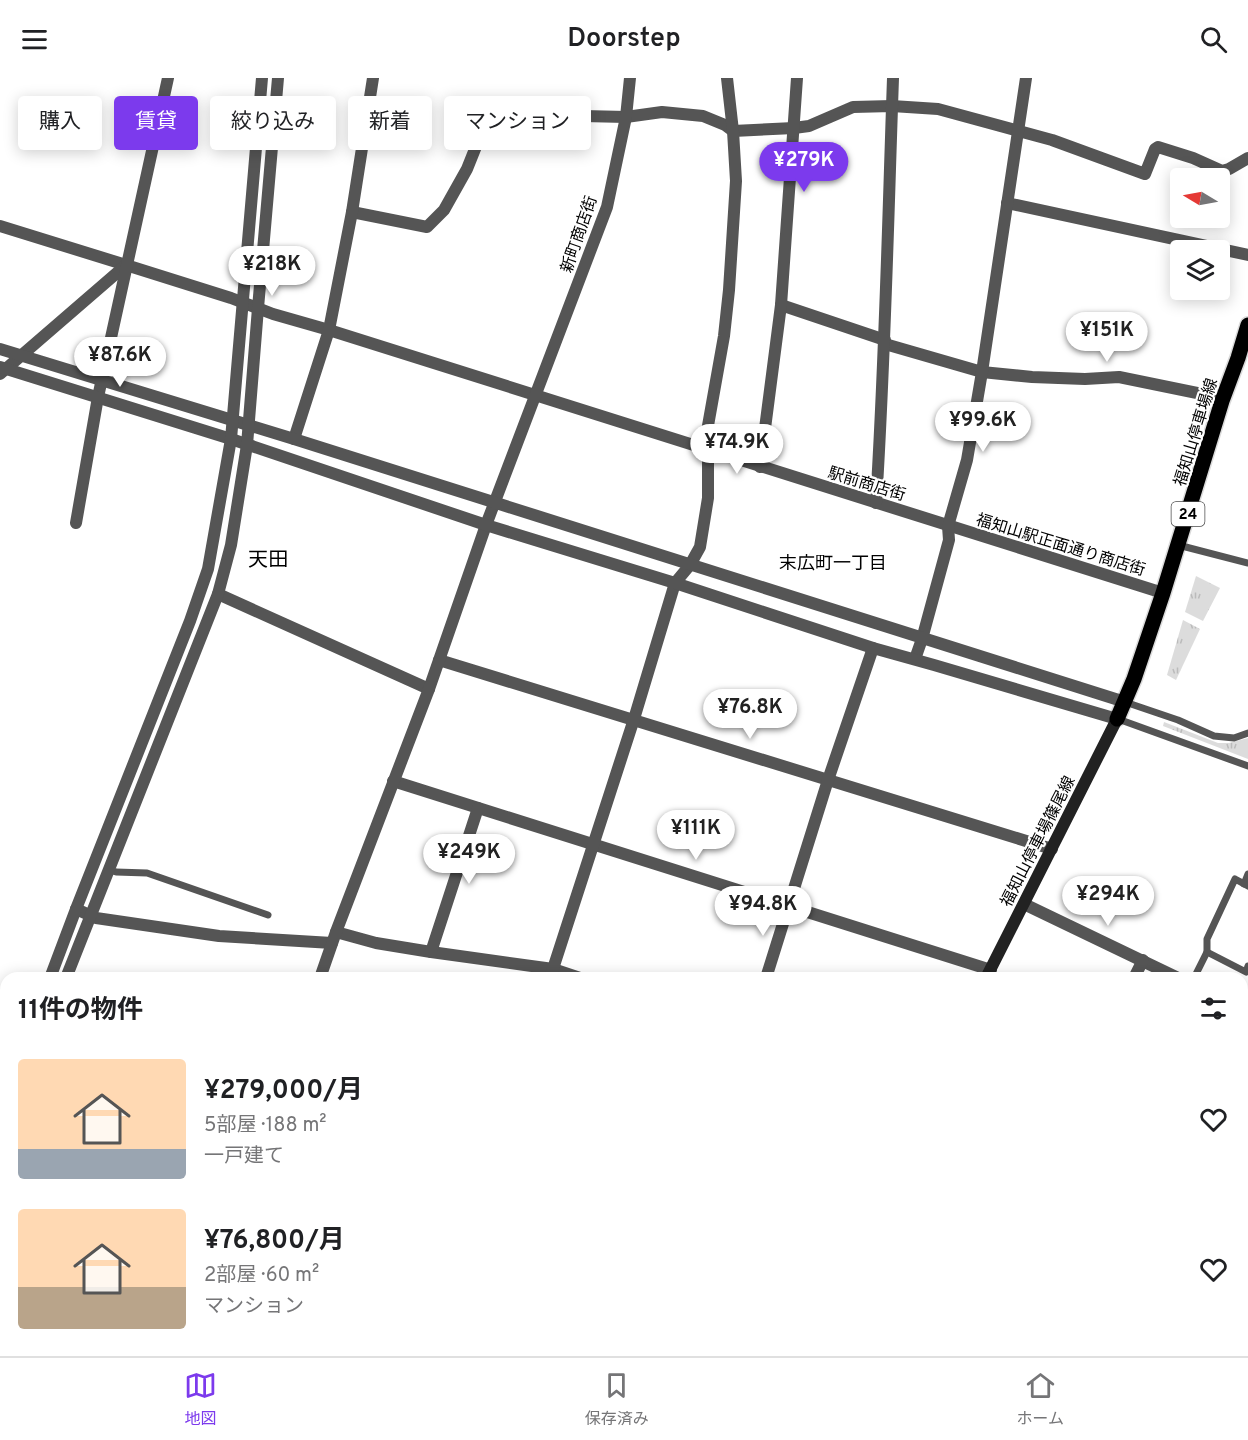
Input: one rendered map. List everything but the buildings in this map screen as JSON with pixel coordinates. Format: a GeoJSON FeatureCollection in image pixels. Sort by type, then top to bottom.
{"type":"FeatureCollection","features":[{"type":"Feature","properties":{"kind":"main road","name":"福知山停車場線"},"geometry":{"type":"LineString","coordinates":[[1117,719],[1125,702],[1179,545],[1222,401],[1243,360],[1248,325]]}},
{"type":"Feature","properties":{"kind":"main road","name":"福知山停車場篠尾線"},"geometry":{"type":"LineString","coordinates":[[989,972],[1117,719]]}},
{"type":"Feature","properties":{"kind":"street"},"geometry":{"type":"LineString","coordinates":[[76,523],[98,397],[168,78]]}},
{"type":"Feature","properties":{"kind":"street"},"geometry":{"type":"LineString","coordinates":[[52,972],[190,621],[207,569],[231,439],[262,78]]}},
{"type":"Feature","properties":{"kind":"street"},"geometry":{"type":"LineString","coordinates":[[68,972],[218,594],[231,545],[247,445],[279,78]]}},
{"type":"Feature","properties":{"kind":"street"},"geometry":{"type":"LineString","coordinates":[[294,439],[329,330],[352,212],[372,78]]}},
{"type":"Feature","properties":{"kind":"street","name":"新町商店街"},"geometry":{"type":"LineString","coordinates":[[322,972],[429,689],[486,525],[607,207],[626,117],[630,78]]}},
{"type":"Feature","properties":{"kind":"street"},"geometry":{"type":"LineString","coordinates":[[552,972],[634,719],[675,583],[690,565],[700,547],[708,498],[708,459],[704,448],[724,336],[736,181],[727,78]]}},
{"type":"Feature","properties":{"kind":"street"},"geometry":{"type":"LineString","coordinates":[[760,467],[781,305],[797,78]]}},
{"type":"Feature","properties":{"kind":"street"},"geometry":{"type":"LineString","coordinates":[[876,503],[885,342],[894,78]]}},
{"type":"Feature","properties":{"kind":"street"},"geometry":{"type":"LineString","coordinates":[[915,659],[949,540],[948,526],[967,460],[1026,78]]}},
{"type":"Feature","properties":{"kind":"street"},"geometry":{"type":"LineString","coordinates":[[352,212],[427,227],[444,210],[467,169],[487,119],[501,114],[626,117],[662,112],[703,116],[733,131],[809,126],[853,107],[892,106],[938,109],[1052,140],[1144,174],[1158,147],[1193,158],[1222,171],[1248,158]]}},
{"type":"Feature","properties":{"kind":"street"},"geometry":{"type":"LineString","coordinates":[[1008,203],[1248,255]]}},
{"type":"Feature","properties":{"kind":"street","name":"駅前商店街"},"geometry":{"type":"LineString","coordinates":[[0,226],[948,526]]}},
{"type":"Feature","properties":{"kind":"street"},"geometry":{"type":"LineString","coordinates":[[2,370],[126,265]]}},
{"type":"Feature","properties":{"kind":"street"},"geometry":{"type":"LineString","coordinates":[[781,305],[885,342],[982,372],[1086,379],[1119,377],[1202,394],[1222,401]]}},
{"type":"Feature","properties":{"kind":"street"},"geometry":{"type":"LineString","coordinates":[[0,350],[294,439],[1125,702]]}},
{"type":"Feature","properties":{"kind":"street"},"geometry":{"type":"LineString","coordinates":[[2,370],[98,397],[231,439],[486,525],[675,583],[873,648],[1117,719]]}},
{"type":"Feature","properties":{"kind":"street","name":"福知山駅正面通り商店街"},"geometry":{"type":"LineString","coordinates":[[948,526],[1163,593]]}},
{"type":"Feature","properties":{"kind":"street"},"geometry":{"type":"LineString","coordinates":[[218,594],[429,689]]}},
{"type":"Feature","properties":{"kind":"street"},"geometry":{"type":"LineString","coordinates":[[768,972],[828,780],[873,648]]}},
{"type":"Feature","properties":{"kind":"street"},"geometry":{"type":"LineString","coordinates":[[439,660],[1052,849]]}},
{"type":"Feature","properties":{"kind":"street"},"geometry":{"type":"LineString","coordinates":[[393,781],[788,905],[982,972]]}},
{"type":"Feature","properties":{"kind":"street"},"geometry":{"type":"LineString","coordinates":[[431,952],[478,808]]}},
{"type":"Feature","properties":{"kind":"street"},"geometry":{"type":"LineString","coordinates":[[1024,904],[1166,972]]}},
{"type":"Feature","properties":{"kind":"street"},"geometry":{"type":"LineString","coordinates":[[76,909],[96,918],[219,936],[334,938],[431,952],[540,972]]}},
{"type":"Feature","properties":{"kind":"street"},"geometry":{"type":"LineString","coordinates":[[1137,972],[1143,960]]}},
{"type":"Feature","properties":{"kind":"lane"},"geometry":{"type":"LineString","coordinates":[[1179,545],[1248,563]]}},
{"type":"Feature","properties":{"kind":"lane"},"geometry":{"type":"LineString","coordinates":[[1125,702],[1178,720],[1214,736],[1234,738],[1248,732]]}},
{"type":"Feature","properties":{"kind":"lane"},"geometry":{"type":"LineString","coordinates":[[1117,719],[1248,766]]}},
{"type":"Feature","properties":{"kind":"lane"},"geometry":{"type":"LineString","coordinates":[[109,870],[147,873],[268,915]]}},
{"type":"Feature","properties":{"kind":"lane"},"geometry":{"type":"LineString","coordinates":[[1197,972],[1207,952],[1207,939],[1235,879],[1246,885],[1248,874]]}},
{"type":"Feature","properties":{"kind":"lane"},"geometry":{"type":"LineString","coordinates":[[1207,952],[1246,972],[1248,966]]}},
{"type":"Feature","properties":{"kind":"green space"},"geometry":{"type":"Polygon","coordinates":[[[1196,576],[1220,588],[1203,621],[1185,612],[1196,576]]]}},
{"type":"Feature","properties":{"kind":"green space"},"geometry":{"type":"Polygon","coordinates":[[[1183,620],[1200,629],[1176,680],[1167,675],[1183,620]]]}},
{"type":"Feature","properties":{"kind":"green space"},"geometry":{"type":"Polygon","coordinates":[[[1164,722],[1218,743],[1229,743],[1248,738],[1248,759],[1163,726],[1164,722]]]}},
{"type":"Feature","properties":{"kind":"district","name":"天田"},"geometry":{"type":"Point","coordinates":[268,559]}},
{"type":"Feature","properties":{"kind":"district","name":"末広町一丁目"},"geometry":{"type":"Point","coordinates":[833,563]}}]}
